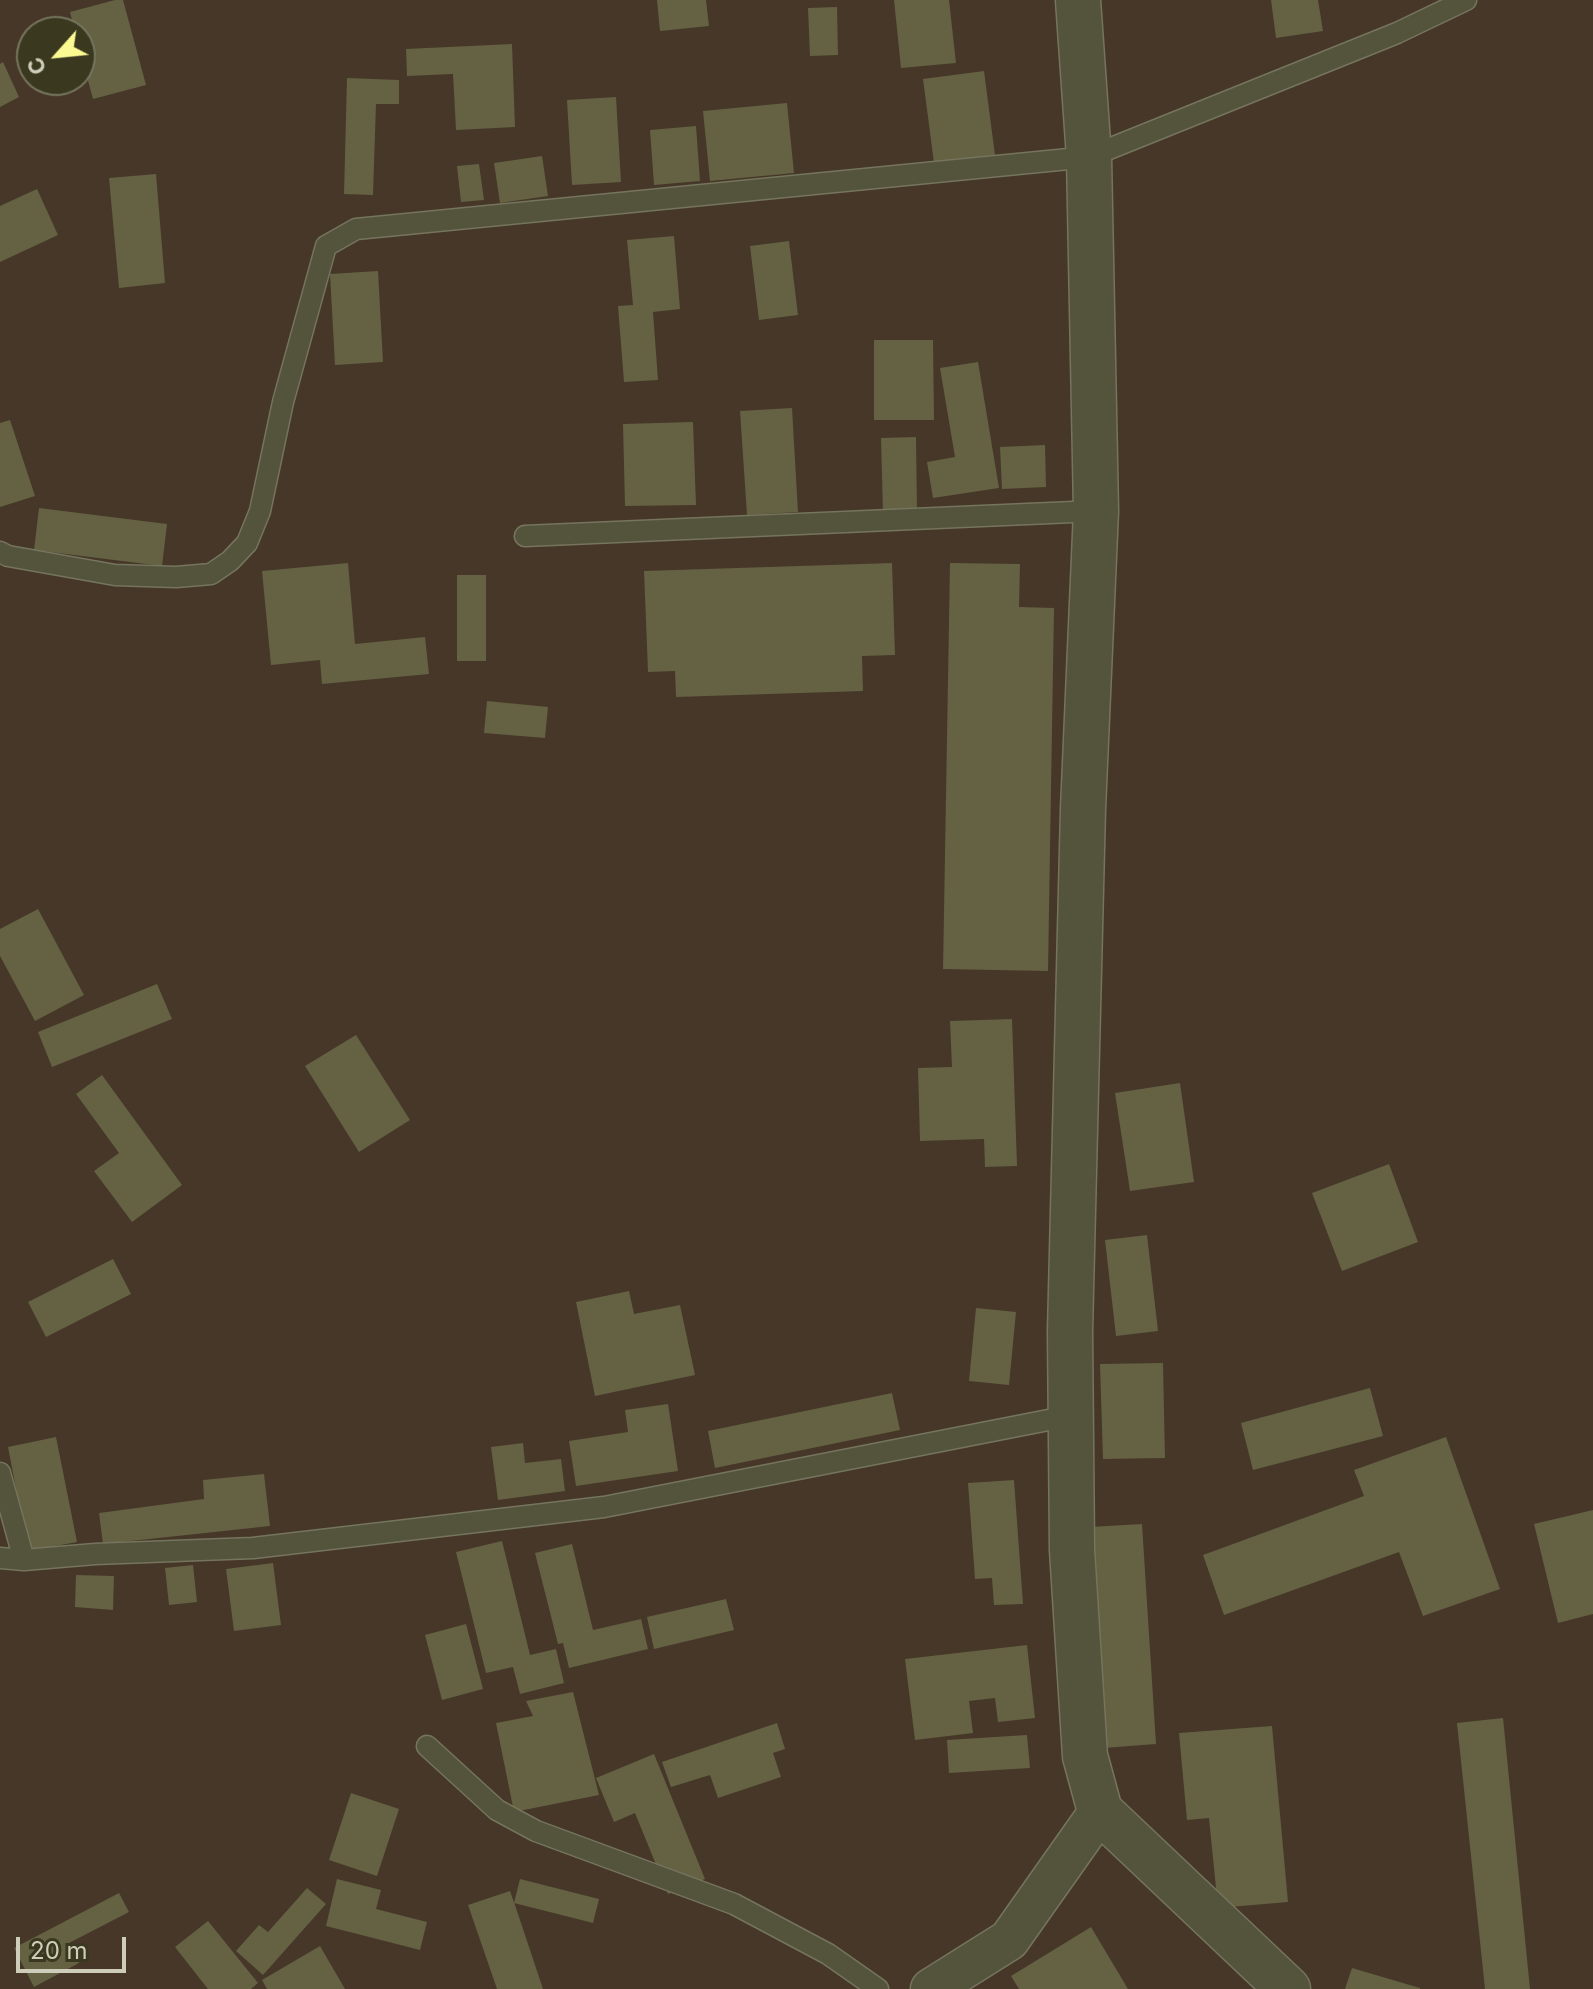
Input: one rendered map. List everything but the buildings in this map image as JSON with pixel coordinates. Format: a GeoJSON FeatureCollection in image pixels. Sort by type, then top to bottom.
{"type":"FeatureCollection","features":[{"type":"Feature","properties":{"kind":"street"},"geometry":{"type":"LineString","coordinates":[[1078,0],[1089,157],[1096,511],[1083,809],[1069,1416],[1072,1550],[1085,1756],[1100,1811],[1288,1989]]}},
{"type":"Feature","properties":{"kind":"street"},"geometry":{"type":"LineString","coordinates":[[931,1989],[1009,1940],[1100,1811]]}},
{"type":"Feature","properties":{"kind":"lane"},"geometry":{"type":"LineString","coordinates":[[0,552],[115,575],[176,577],[211,574],[230,561],[247,543],[260,511],[283,402],[326,246],[356,229],[1089,157],[1397,33],[1466,0]]}},
{"type":"Feature","properties":{"kind":"lane"},"geometry":{"type":"LineString","coordinates":[[525,536],[1096,511]]}},
{"type":"Feature","properties":{"kind":"lane"},"geometry":{"type":"LineString","coordinates":[[0,1558],[24,1560],[253,1548],[604,1507],[1069,1416]]}},
{"type":"Feature","properties":{"kind":"lane"},"geometry":{"type":"LineString","coordinates":[[0,1473],[24,1560]]}},
{"type":"Feature","properties":{"kind":"lane"},"geometry":{"type":"LineString","coordinates":[[427,1746],[497,1810],[536,1831],[734,1904],[828,1954],[878,1989]]}},
{"type":"Feature","properties":{"kind":"shaded area"},"geometry":{"type":"Polygon","coordinates":[[[0,0],[1593,0],[1593,1989],[0,1989],[0,0]]]}}]}
